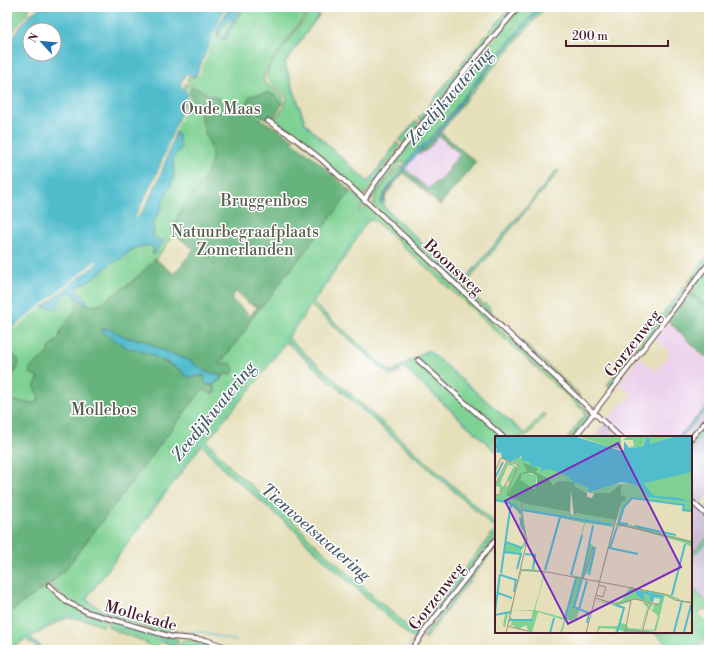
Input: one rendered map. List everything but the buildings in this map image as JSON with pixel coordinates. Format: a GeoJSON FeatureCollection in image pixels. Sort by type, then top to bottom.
{"type":"FeatureCollection","features":[{"type":"Feature","properties":{"kind":"street"},"geometry":{"type":"LineString","coordinates":[[364,200],[376,181],[403,146],[480,51],[518,7]]}},
{"type":"Feature","properties":{"kind":"street","name":"Boonsweg"},"geometry":{"type":"LineString","coordinates":[[268,121],[287,132],[303,144],[619,436]]}},
{"type":"Feature","properties":{"kind":"street","name":"Gorzenweg"},"geometry":{"type":"LineString","coordinates":[[576,436],[709,263]]}},
{"type":"Feature","properties":{"kind":"street"},"geometry":{"type":"LineString","coordinates":[[418,360],[502,436]]}},
{"type":"Feature","properties":{"kind":"street"},"geometry":{"type":"LineString","coordinates":[[692,437],[709,418]]}},
{"type":"Feature","properties":{"kind":"street"},"geometry":{"type":"LineString","coordinates":[[692,502],[709,517]]}},
{"type":"Feature","properties":{"kind":"street","name":"Gorzenweg"},"geometry":{"type":"LineString","coordinates":[[412,650],[423,633],[495,540]]}},
{"type":"Feature","properties":{"kind":"street","name":"Mollekade"},"geometry":{"type":"LineString","coordinates":[[49,585],[67,602],[87,612],[172,637],[206,640],[234,650]]}},
{"type":"Feature","properties":{"kind":"shaded area"},"geometry":{"type":"Polygon","coordinates":[[[439,131],[476,162],[440,205],[403,172],[420,150],[439,131]]]}},
{"type":"Feature","properties":{"kind":"shaded area"},"geometry":{"type":"Polygon","coordinates":[[[669,322],[705,357],[709,353],[709,399],[702,407],[704,409],[679,436],[628,436],[609,419],[622,402],[627,402],[633,395],[619,384],[639,357],[655,371],[668,357],[668,350],[656,339],[653,339],[665,324],[667,325],[669,322]]]}},
{"type":"Feature","properties":{"kind":"shaded area"},"geometry":{"type":"Polygon","coordinates":[[[709,399],[709,494],[700,504],[705,507],[709,503],[709,604],[692,588],[692,436],[679,436],[704,409],[702,407],[709,399]]]}},
{"type":"Feature","properties":{"kind":"shaded area"},"geometry":{"type":"Polygon","coordinates":[[[609,419],[628,436],[594,436],[609,419]]]}},
{"type":"Feature","properties":{"kind":"shaded area"},"geometry":{"type":"Polygon","coordinates":[[[709,637],[709,650],[696,650],[709,637]]]}},
{"type":"Feature","properties":{"kind":"green space"},"geometry":{"type":"Polygon","coordinates":[[[7,7],[30,7],[27,11],[29,11],[7,39],[7,7]]]}},
{"type":"Feature","properties":{"kind":"green space","name":"Oude Maas"},"geometry":{"type":"Polygon","coordinates":[[[225,7],[311,7],[264,73],[264,82],[283,96],[284,103],[282,105],[272,93],[276,100],[173,229],[171,238],[155,260],[133,281],[117,293],[99,305],[93,306],[61,330],[59,337],[52,344],[49,352],[30,368],[32,374],[38,377],[35,389],[39,397],[38,401],[34,403],[15,401],[7,402],[9,385],[17,370],[7,373],[7,331],[184,88],[186,83],[191,85],[192,83],[187,80],[189,76],[195,77],[225,7]]]}},
{"type":"Feature","properties":{"kind":"green space"},"geometry":{"type":"Polygon","coordinates":[[[313,7],[325,7],[285,63],[305,122],[367,181],[370,180],[397,142],[400,147],[363,196],[297,137],[273,122],[284,107],[287,99],[282,92],[269,82],[266,74],[269,67],[313,7]]]}},
{"type":"Feature","properties":{"kind":"green space"},"geometry":{"type":"Polygon","coordinates":[[[520,7],[539,7],[476,81],[428,141],[417,149],[407,164],[401,162],[369,202],[368,197],[376,183],[489,43],[495,40],[501,29],[520,7]]]}},
{"type":"Feature","properties":{"kind":"green space"},"geometry":{"type":"Polygon","coordinates":[[[542,7],[546,7],[469,96],[441,132],[439,131],[474,86],[542,7]]]}},
{"type":"Feature","properties":{"kind":"green space"},"geometry":{"type":"Polygon","coordinates":[[[508,10],[510,15],[463,68],[460,65],[508,10]]]}},
{"type":"Feature","properties":{"kind":"green space"},"geometry":{"type":"Polygon","coordinates":[[[458,68],[461,69],[461,73],[424,120],[420,121],[418,119],[458,68]]]}},
{"type":"Feature","properties":{"kind":"green space"},"geometry":{"type":"Polygon","coordinates":[[[194,87],[233,105],[282,132],[294,140],[292,142],[308,153],[351,191],[265,303],[247,324],[247,328],[219,364],[232,364],[234,371],[232,374],[221,376],[216,373],[209,373],[202,370],[191,361],[159,349],[144,340],[128,338],[105,328],[103,329],[103,333],[128,348],[152,354],[162,361],[181,370],[185,375],[195,377],[204,375],[209,385],[213,385],[216,391],[212,394],[204,390],[200,392],[64,571],[53,581],[7,614],[7,505],[12,496],[13,489],[7,476],[7,402],[15,401],[34,403],[38,401],[39,397],[34,386],[38,380],[38,377],[30,373],[30,368],[49,352],[49,348],[60,336],[62,328],[75,310],[76,296],[87,305],[99,305],[135,280],[155,259],[174,274],[194,249],[173,233],[175,223],[180,213],[200,184],[211,164],[212,153],[210,145],[197,107],[189,93],[191,88],[194,87]],[[235,292],[231,300],[250,316],[258,306],[249,304],[235,292]]]}},
{"type":"Feature","properties":{"kind":"green space"},"geometry":{"type":"Polygon","coordinates":[[[269,92],[276,96],[282,105],[272,121],[249,110],[246,104],[250,96],[269,92]]]}},
{"type":"Feature","properties":{"kind":"green space"},"geometry":{"type":"Polygon","coordinates":[[[416,121],[419,123],[417,128],[403,144],[399,140],[416,121]]]}},
{"type":"Feature","properties":{"kind":"green space"},"geometry":{"type":"Polygon","coordinates":[[[439,131],[476,162],[440,205],[403,172],[405,169],[428,189],[440,180],[450,169],[449,167],[460,154],[439,136],[428,149],[420,154],[417,153],[426,147],[439,131]]]}},
{"type":"Feature","properties":{"kind":"green space"},"geometry":{"type":"Polygon","coordinates":[[[402,166],[405,166],[385,192],[380,203],[382,203],[388,190],[403,172],[404,173],[388,193],[384,202],[384,207],[463,282],[557,170],[559,171],[464,286],[483,304],[486,304],[490,308],[489,310],[580,395],[579,397],[374,206],[375,197],[378,192],[402,166]]]}},
{"type":"Feature","properties":{"kind":"green space"},"geometry":{"type":"Polygon","coordinates":[[[351,191],[365,203],[359,211],[360,212],[366,206],[372,209],[588,411],[589,416],[574,436],[569,436],[585,415],[584,411],[375,221],[370,219],[364,226],[347,254],[313,303],[391,372],[428,350],[525,434],[543,413],[546,415],[527,436],[495,436],[495,451],[404,368],[391,376],[311,306],[288,338],[495,523],[495,528],[286,342],[257,381],[207,441],[234,471],[293,521],[313,542],[415,633],[427,618],[429,622],[418,637],[414,639],[310,547],[295,531],[227,473],[202,445],[86,599],[99,608],[116,615],[177,630],[175,636],[93,612],[90,609],[90,612],[69,602],[50,584],[64,571],[201,391],[204,390],[212,394],[215,393],[216,390],[213,385],[221,380],[221,376],[233,373],[234,371],[219,365],[247,328],[247,325],[351,191]]]}},
{"type":"Feature","properties":{"kind":"green space"},"geometry":{"type":"Polygon","coordinates":[[[709,253],[709,261],[690,285],[687,283],[709,253]]]}},
{"type":"Feature","properties":{"kind":"green space"},"geometry":{"type":"Polygon","coordinates":[[[709,266],[709,309],[692,293],[695,289],[692,287],[709,266]]]}},
{"type":"Feature","properties":{"kind":"green space"},"geometry":{"type":"Polygon","coordinates":[[[685,285],[688,288],[611,388],[607,385],[685,285]]]}},
{"type":"Feature","properties":{"kind":"green space"},"geometry":{"type":"Polygon","coordinates":[[[689,291],[709,309],[709,353],[705,357],[667,320],[689,291]]]}},
{"type":"Feature","properties":{"kind":"green space"},"geometry":{"type":"Polygon","coordinates":[[[7,353],[15,356],[19,363],[9,380],[7,389],[7,353]]]}},
{"type":"Feature","properties":{"kind":"green space"},"geometry":{"type":"Polygon","coordinates":[[[709,420],[709,432],[708,431],[692,448],[692,442],[709,420]]]}},
{"type":"Feature","properties":{"kind":"green space"},"geometry":{"type":"Polygon","coordinates":[[[7,476],[12,487],[12,494],[7,505],[7,476]]]}},
{"type":"Feature","properties":{"kind":"green space"},"geometry":{"type":"Polygon","coordinates":[[[493,532],[495,533],[495,538],[432,618],[429,615],[493,532]]]}},
{"type":"Feature","properties":{"kind":"green space"},"geometry":{"type":"Polygon","coordinates":[[[709,536],[709,540],[692,557],[692,552],[709,536]]]}},
{"type":"Feature","properties":{"kind":"green space"},"geometry":{"type":"Polygon","coordinates":[[[495,542],[495,548],[475,574],[473,571],[495,542]]]}},
{"type":"Feature","properties":{"kind":"green space"},"geometry":{"type":"Polygon","coordinates":[[[471,574],[474,575],[425,639],[423,637],[424,635],[471,574]]]}},
{"type":"Feature","properties":{"kind":"green space"},"geometry":{"type":"Polygon","coordinates":[[[48,585],[63,600],[88,613],[88,615],[101,617],[105,621],[103,627],[94,622],[68,617],[31,637],[32,640],[46,650],[41,650],[25,639],[11,650],[7,650],[7,614],[48,585]]]}},
{"type":"Feature","properties":{"kind":"green space"},"geometry":{"type":"Polygon","coordinates":[[[692,588],[709,604],[709,612],[705,608],[698,614],[709,625],[709,634],[694,650],[673,650],[654,633],[692,633],[692,588]]]}},
{"type":"Feature","properties":{"kind":"green space"},"geometry":{"type":"Polygon","coordinates":[[[109,620],[178,639],[178,642],[175,646],[162,642],[152,650],[153,648],[141,640],[108,627],[107,623],[109,620]]]}},
{"type":"Feature","properties":{"kind":"green space"},"geometry":{"type":"Polygon","coordinates":[[[183,640],[208,642],[207,646],[217,650],[197,647],[183,649],[175,648],[183,640]]]}},
{"type":"Feature","properties":{"kind":"water"},"geometry":{"type":"Polygon","coordinates":[[[39,7],[225,7],[197,75],[194,76],[186,74],[181,82],[182,88],[188,92],[187,98],[156,176],[135,218],[139,217],[156,185],[176,132],[179,135],[181,147],[173,158],[174,178],[160,211],[153,223],[154,237],[159,240],[164,240],[163,242],[153,255],[154,248],[149,245],[136,248],[122,259],[113,262],[94,278],[77,287],[77,291],[83,296],[88,304],[87,305],[70,292],[60,300],[58,311],[54,308],[43,307],[96,264],[96,262],[7,333],[7,44],[22,24],[22,62],[62,62],[62,22],[24,22],[30,14],[36,11],[39,7]]]}},
{"type":"Feature","properties":{"kind":"water"},"geometry":{"type":"Polygon","coordinates":[[[229,7],[237,7],[234,13],[235,15],[239,11],[240,7],[245,7],[236,19],[225,40],[218,37],[218,27],[229,7]],[[231,18],[222,27],[219,32],[219,37],[223,38],[225,36],[233,18],[231,18]]]}},
{"type":"Feature","properties":{"kind":"water"},"geometry":{"type":"Polygon","coordinates":[[[539,7],[542,7],[468,94],[439,133],[433,140],[420,150],[388,190],[382,203],[380,204],[385,192],[417,149],[428,141],[439,129],[476,81],[539,7]]]}},
{"type":"Feature","properties":{"kind":"water"},"geometry":{"type":"Polygon","coordinates":[[[109,329],[128,338],[143,340],[159,349],[191,361],[202,370],[209,373],[219,374],[221,379],[213,385],[206,384],[204,375],[192,377],[186,376],[181,370],[151,354],[128,348],[103,333],[102,330],[109,329]]]}},
{"type":"Feature","properties":{"kind":"water"},"geometry":{"type":"Polygon","coordinates":[[[704,409],[704,412],[682,436],[679,436],[704,409]]]}},
{"type":"Feature","properties":{"kind":"pier"},"geometry":{"type":"Polygon","coordinates":[[[225,7],[228,7],[219,24],[199,75],[197,75],[225,7]]]}},
{"type":"Feature","properties":{"kind":"pier"},"geometry":{"type":"Polygon","coordinates":[[[182,81],[184,88],[189,91],[188,100],[159,178],[136,220],[135,218],[156,176],[187,98],[188,92],[181,86],[182,81]]]}},
{"type":"Feature","properties":{"kind":"pier"},"geometry":{"type":"Polygon","coordinates":[[[96,261],[96,264],[7,335],[7,333],[96,261]]]}},
{"type":"Feature","properties":{"kind":"waterway"},"geometry":{"type":"LineString","coordinates":[[324,7],[283,63],[304,123],[368,183],[397,145]]}},
{"type":"Feature","properties":{"kind":"waterway"},"geometry":{"type":"LineString","coordinates":[[420,119],[508,12]]}},
{"type":"Feature","properties":{"kind":"waterway"},"geometry":{"type":"LineString","coordinates":[[401,141],[416,123]]}},
{"type":"Feature","properties":{"kind":"waterway"},"geometry":{"type":"LineString","coordinates":[[381,203],[384,208],[463,283],[558,171]]}},
{"type":"Feature","properties":{"kind":"waterway","name":"Zeedijkwatering"},"geometry":{"type":"LineString","coordinates":[[99,613],[85,600],[87,594],[204,439],[223,418],[270,358],[344,256],[359,228],[368,218]]}},
{"type":"Feature","properties":{"kind":"waterway"},"geometry":{"type":"LineString","coordinates":[[689,284],[709,257]]}},
{"type":"Feature","properties":{"kind":"waterway"},"geometry":{"type":"LineString","coordinates":[[695,286],[709,268]]}},
{"type":"Feature","properties":{"kind":"waterway"},"geometry":{"type":"LineString","coordinates":[[611,384],[686,287]]}},
{"type":"Feature","properties":{"kind":"waterway"},"geometry":{"type":"LineString","coordinates":[[319,311],[391,374],[429,351],[525,436]]}},
{"type":"Feature","properties":{"kind":"waterway"},"geometry":{"type":"LineString","coordinates":[[288,341],[332,381]]}},
{"type":"Feature","properties":{"kind":"waterway"},"geometry":{"type":"LineString","coordinates":[[404,367],[495,449]]}},
{"type":"Feature","properties":{"kind":"waterway"},"geometry":{"type":"LineString","coordinates":[[338,387],[495,525]]}},
{"type":"Feature","properties":{"kind":"waterway"},"geometry":{"type":"LineString","coordinates":[[574,433],[588,414]]}},
{"type":"Feature","properties":{"kind":"waterway"},"geometry":{"type":"LineString","coordinates":[[692,445],[705,430],[709,428]]}},
{"type":"Feature","properties":{"kind":"waterway","name":"Tienvoetswatering"},"geometry":{"type":"LineString","coordinates":[[202,442],[231,474],[280,515],[307,542],[416,638]]}},
{"type":"Feature","properties":{"kind":"waterway"},"geometry":{"type":"LineString","coordinates":[[431,617],[495,535]]}},
{"type":"Feature","properties":{"kind":"waterway"},"geometry":{"type":"LineString","coordinates":[[692,554],[709,538]]}},
{"type":"Feature","properties":{"kind":"waterway"},"geometry":{"type":"LineString","coordinates":[[475,572],[495,546]]}},
{"type":"Feature","properties":{"kind":"waterway"},"geometry":{"type":"LineString","coordinates":[[456,595],[472,575]]}},
{"type":"Feature","properties":{"kind":"waterway"},"geometry":{"type":"LineString","coordinates":[[442,614],[454,598]]}},
{"type":"Feature","properties":{"kind":"waterway"},"geometry":{"type":"LineString","coordinates":[[99,611],[104,611],[127,620],[176,631]]}},
{"type":"Feature","properties":{"kind":"waterway","name":"Zeedijkwatering"},"geometry":{"type":"LineString","coordinates":[[20,640],[65,615],[70,614],[94,619],[98,617]]}},
{"type":"Feature","properties":{"kind":"waterway"},"geometry":{"type":"LineString","coordinates":[[424,636],[439,617]]}},
{"type":"Feature","properties":{"kind":"waterway"},"geometry":{"type":"LineString","coordinates":[[414,638],[428,621]]}},
{"type":"Feature","properties":{"kind":"waterway"},"geometry":{"type":"LineString","coordinates":[[110,626],[175,643]]}},
{"type":"Feature","properties":{"kind":"waterway"},"geometry":{"type":"LineString","coordinates":[[180,632],[202,632],[236,641]]}},
{"type":"Feature","properties":{"kind":"waterway"},"geometry":{"type":"LineString","coordinates":[[655,633],[674,650]]}},
{"type":"Feature","properties":{"kind":"waterway"},"geometry":{"type":"LineString","coordinates":[[26,637],[43,650]]}},
{"type":"Feature","properties":{"kind":"waterway","name":"Zeedijkwatering"},"geometry":{"type":"LineString","coordinates":[[8,650],[19,642]]}},
{"type":"Feature","properties":{"kind":"waterway"},"geometry":{"type":"LineString","coordinates":[[407,650],[411,643]]}},
{"type":"Feature","properties":{"kind":"waterway"},"geometry":{"type":"LineString","coordinates":[[181,646],[200,645],[215,650]]}},
{"type":"Feature","properties":{"kind":"waterway"},"geometry":{"type":"LineString","coordinates":[[316,650],[319,645],[327,650]]}},
{"type":"Feature","properties":{"kind":"park label","name":"Bruggenbos"},"geometry":{"type":"Point","coordinates":[264,200]}},
{"type":"Feature","properties":{"kind":"park label","name":"Natuurbegraafplaats Zomerlanden"},"geometry":{"type":"Point","coordinates":[245,240]}},
{"type":"Feature","properties":{"kind":"park label","name":"Mollebos"},"geometry":{"type":"Point","coordinates":[104,409]}}]}
